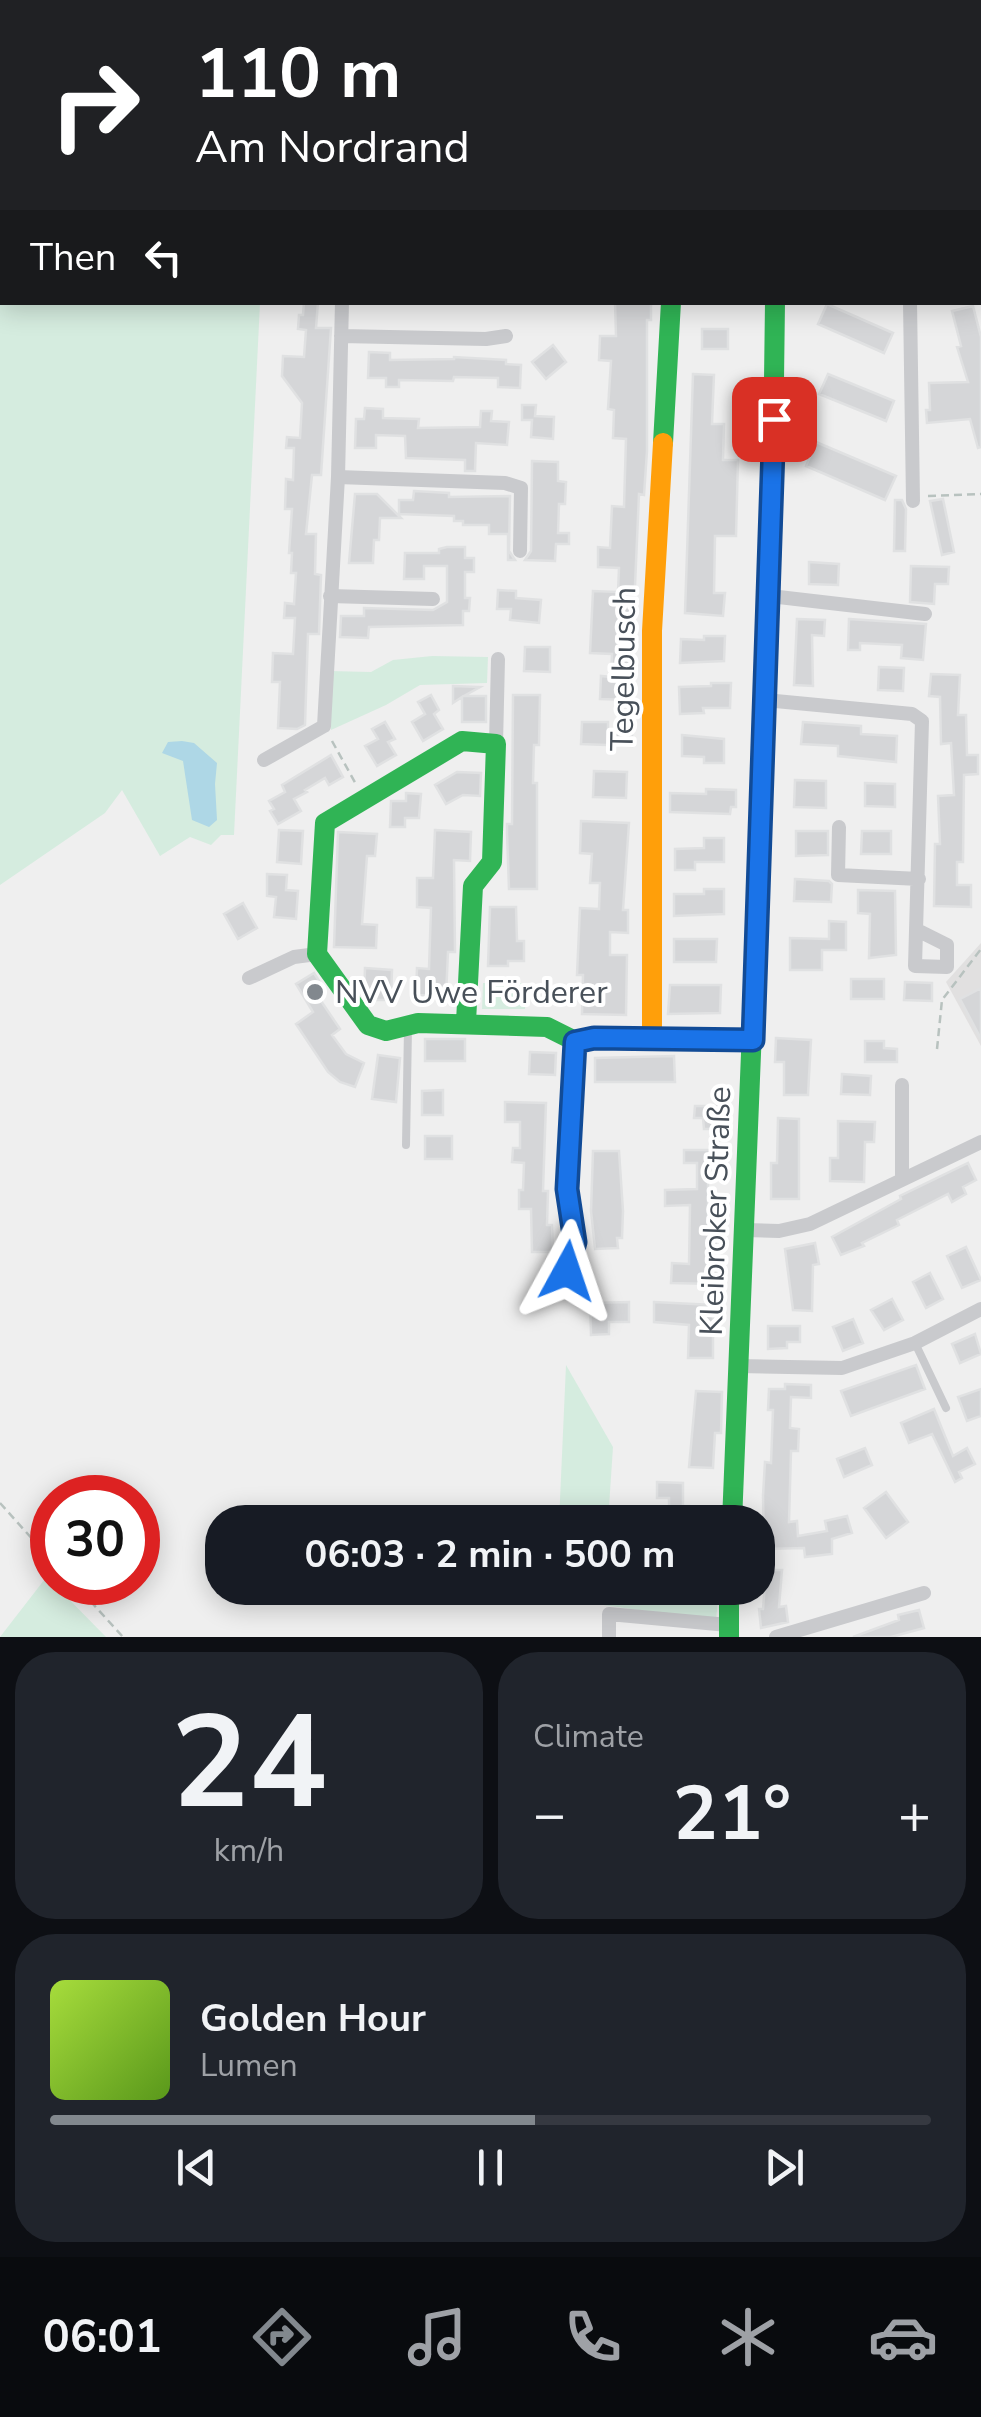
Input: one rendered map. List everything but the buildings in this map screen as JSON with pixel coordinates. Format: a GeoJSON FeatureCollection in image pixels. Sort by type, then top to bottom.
{"type":"FeatureCollection","features":[{"type":"Feature","properties":{"kind":"street"},"geometry":{"type":"LineString","coordinates":[[264,760],[324,726],[338,477],[342,305]]}},
{"type":"Feature","properties":{"kind":"street","name":"Tegelbusch"},"geometry":{"type":"LineString","coordinates":[[652,1037],[652,631],[671,305]]}},
{"type":"Feature","properties":{"kind":"street","name":"Kleibroker Straße"},"geometry":{"type":"LineString","coordinates":[[733,1505],[770,596],[776,305]]}},
{"type":"Feature","properties":{"kind":"street"},"geometry":{"type":"LineString","coordinates":[[910,305],[913,499]]}},
{"type":"Feature","properties":{"kind":"street"},"geometry":{"type":"LineString","coordinates":[[340,336],[506,336]]}},
{"type":"Feature","properties":{"kind":"street"},"geometry":{"type":"LineString","coordinates":[[338,477],[504,483],[521,488],[520,551]]}},
{"type":"Feature","properties":{"kind":"street"},"geometry":{"type":"LineString","coordinates":[[330,596],[433,598]]}},
{"type":"Feature","properties":{"kind":"street"},"geometry":{"type":"LineString","coordinates":[[770,596],[926,614]]}},
{"type":"Feature","properties":{"kind":"street"},"geometry":{"type":"LineString","coordinates":[[466,1022],[473,886],[492,862],[498,660]]}},
{"type":"Feature","properties":{"kind":"street"},"geometry":{"type":"LineString","coordinates":[[766,700],[912,714],[922,721],[917,930]]}},
{"type":"Feature","properties":{"kind":"street"},"geometry":{"type":"LineString","coordinates":[[496,744],[462,741],[325,823],[317,954],[368,1025],[386,1031],[418,1023],[547,1027],[575,1042],[652,1037],[753,1040]]}},
{"type":"Feature","properties":{"kind":"street"},"geometry":{"type":"LineString","coordinates":[[840,827],[838,875],[919,879]]}},
{"type":"Feature","properties":{"kind":"street"},"geometry":{"type":"LineString","coordinates":[[249,978],[294,957],[317,954]]}},
{"type":"Feature","properties":{"kind":"street"},"geometry":{"type":"LineString","coordinates":[[567,1271],[575,1242],[567,1189],[575,1042]]}},
{"type":"Feature","properties":{"kind":"street"},"geometry":{"type":"LineString","coordinates":[[902,1086],[902,1177]]}},
{"type":"Feature","properties":{"kind":"street"},"geometry":{"type":"LineString","coordinates":[[744,1230],[779,1231],[810,1224],[981,1142]]}},
{"type":"Feature","properties":{"kind":"street"},"geometry":{"type":"LineString","coordinates":[[739,1366],[842,1368],[916,1343],[981,1309]]}},
{"type":"Feature","properties":{"kind":"street"},"geometry":{"type":"LineString","coordinates":[[776,1637],[924,1593]]}},
{"type":"Feature","properties":{"kind":"street"},"geometry":{"type":"LineString","coordinates":[[608,1637],[609,1614],[728,1631],[729,1605]]}},
{"type":"Feature","properties":{"kind":"lane"},"geometry":{"type":"LineString","coordinates":[[406,1145],[408,1028]]}},
{"type":"Feature","properties":{"kind":"lane"},"geometry":{"type":"LineString","coordinates":[[916,1343],[946,1408]]}},
{"type":"Feature","properties":{"kind":"path"},"geometry":{"type":"LineString","coordinates":[[913,499],[981,494]]}},
{"type":"Feature","properties":{"kind":"path"},"geometry":{"type":"LineString","coordinates":[[324,726],[364,798]]}},
{"type":"Feature","properties":{"kind":"path"},"geometry":{"type":"LineString","coordinates":[[937,1049],[942,1000],[981,949]]}},
{"type":"Feature","properties":{"kind":"path"},"geometry":{"type":"LineString","coordinates":[[0,1503],[30,1536]]}},
{"type":"Feature","properties":{"kind":"path"},"geometry":{"type":"LineString","coordinates":[[93,1605],[122,1637]]}},
{"type":"Feature","properties":{"kind":"shaded area"},"geometry":{"type":"Polygon","coordinates":[[[981,943],[981,1046],[946,982],[981,943]]]}},
{"type":"Feature","properties":{"kind":"green space"},"geometry":{"type":"Polygon","coordinates":[[[0,305],[260,305],[234,835],[221,835],[211,845],[190,837],[160,856],[122,790],[105,813],[0,885],[0,305]]]}},
{"type":"Feature","properties":{"kind":"green space"},"geometry":{"type":"Polygon","coordinates":[[[488,657],[487,683],[420,685],[331,730],[329,671],[371,672],[393,660],[488,657]]]}},
{"type":"Feature","properties":{"kind":"green space"},"geometry":{"type":"Polygon","coordinates":[[[483,983],[526,983],[525,1009],[482,1009],[483,983]]]}},
{"type":"Feature","properties":{"kind":"green space"},"geometry":{"type":"Polygon","coordinates":[[[566,1365],[613,1447],[609,1505],[560,1505],[566,1365]]]}},
{"type":"Feature","properties":{"kind":"green space"},"geometry":{"type":"Polygon","coordinates":[[[30,1598],[30,1605],[75,1605],[106,1637],[0,1637],[30,1598]]]}},
{"type":"Feature","properties":{"kind":"green space"},"geometry":{"type":"Polygon","coordinates":[[[603,1605],[717,1605],[716,1621],[603,1605]]]}},
{"type":"Feature","properties":{"kind":"water"},"geometry":{"type":"Polygon","coordinates":[[[168,742],[194,743],[217,763],[217,820],[209,827],[192,820],[183,761],[162,753],[168,742]]]}},
{"type":"Feature","properties":{"kind":"traffic: fast"},"geometry":{"type":"LineString","coordinates":[[663,443],[671,305]]}},
{"type":"Feature","properties":{"kind":"traffic: fast"},"geometry":{"type":"LineString","coordinates":[[733,1505],[772,536],[775,305]]}},
{"type":"Feature","properties":{"kind":"traffic: fast"},"geometry":{"type":"LineString","coordinates":[[466,1022],[473,886],[492,862],[496,744],[462,741],[325,823],[317,954],[368,1025],[386,1031],[418,1023],[547,1027],[575,1041]]}},
{"type":"Feature","properties":{"kind":"traffic: fast"},"geometry":{"type":"LineString","coordinates":[[729,1605],[729,1637]]}},
{"type":"Feature","properties":{"kind":"traffic: slow"},"geometry":{"type":"LineString","coordinates":[[652,1037],[652,631],[663,443]]}},
{"type":"Feature","properties":{"kind":"place","name":"NVV Uwe Förderer"},"geometry":{"type":"Point","coordinates":[315,992]}},
{"type":"Feature","properties":{"kind":"route"},"geometry":{"type":"LineString","coordinates":[[567,1271],[575,1242],[567,1189],[575,1042],[652,1037],[753,1040],[774,419]]}}]}
